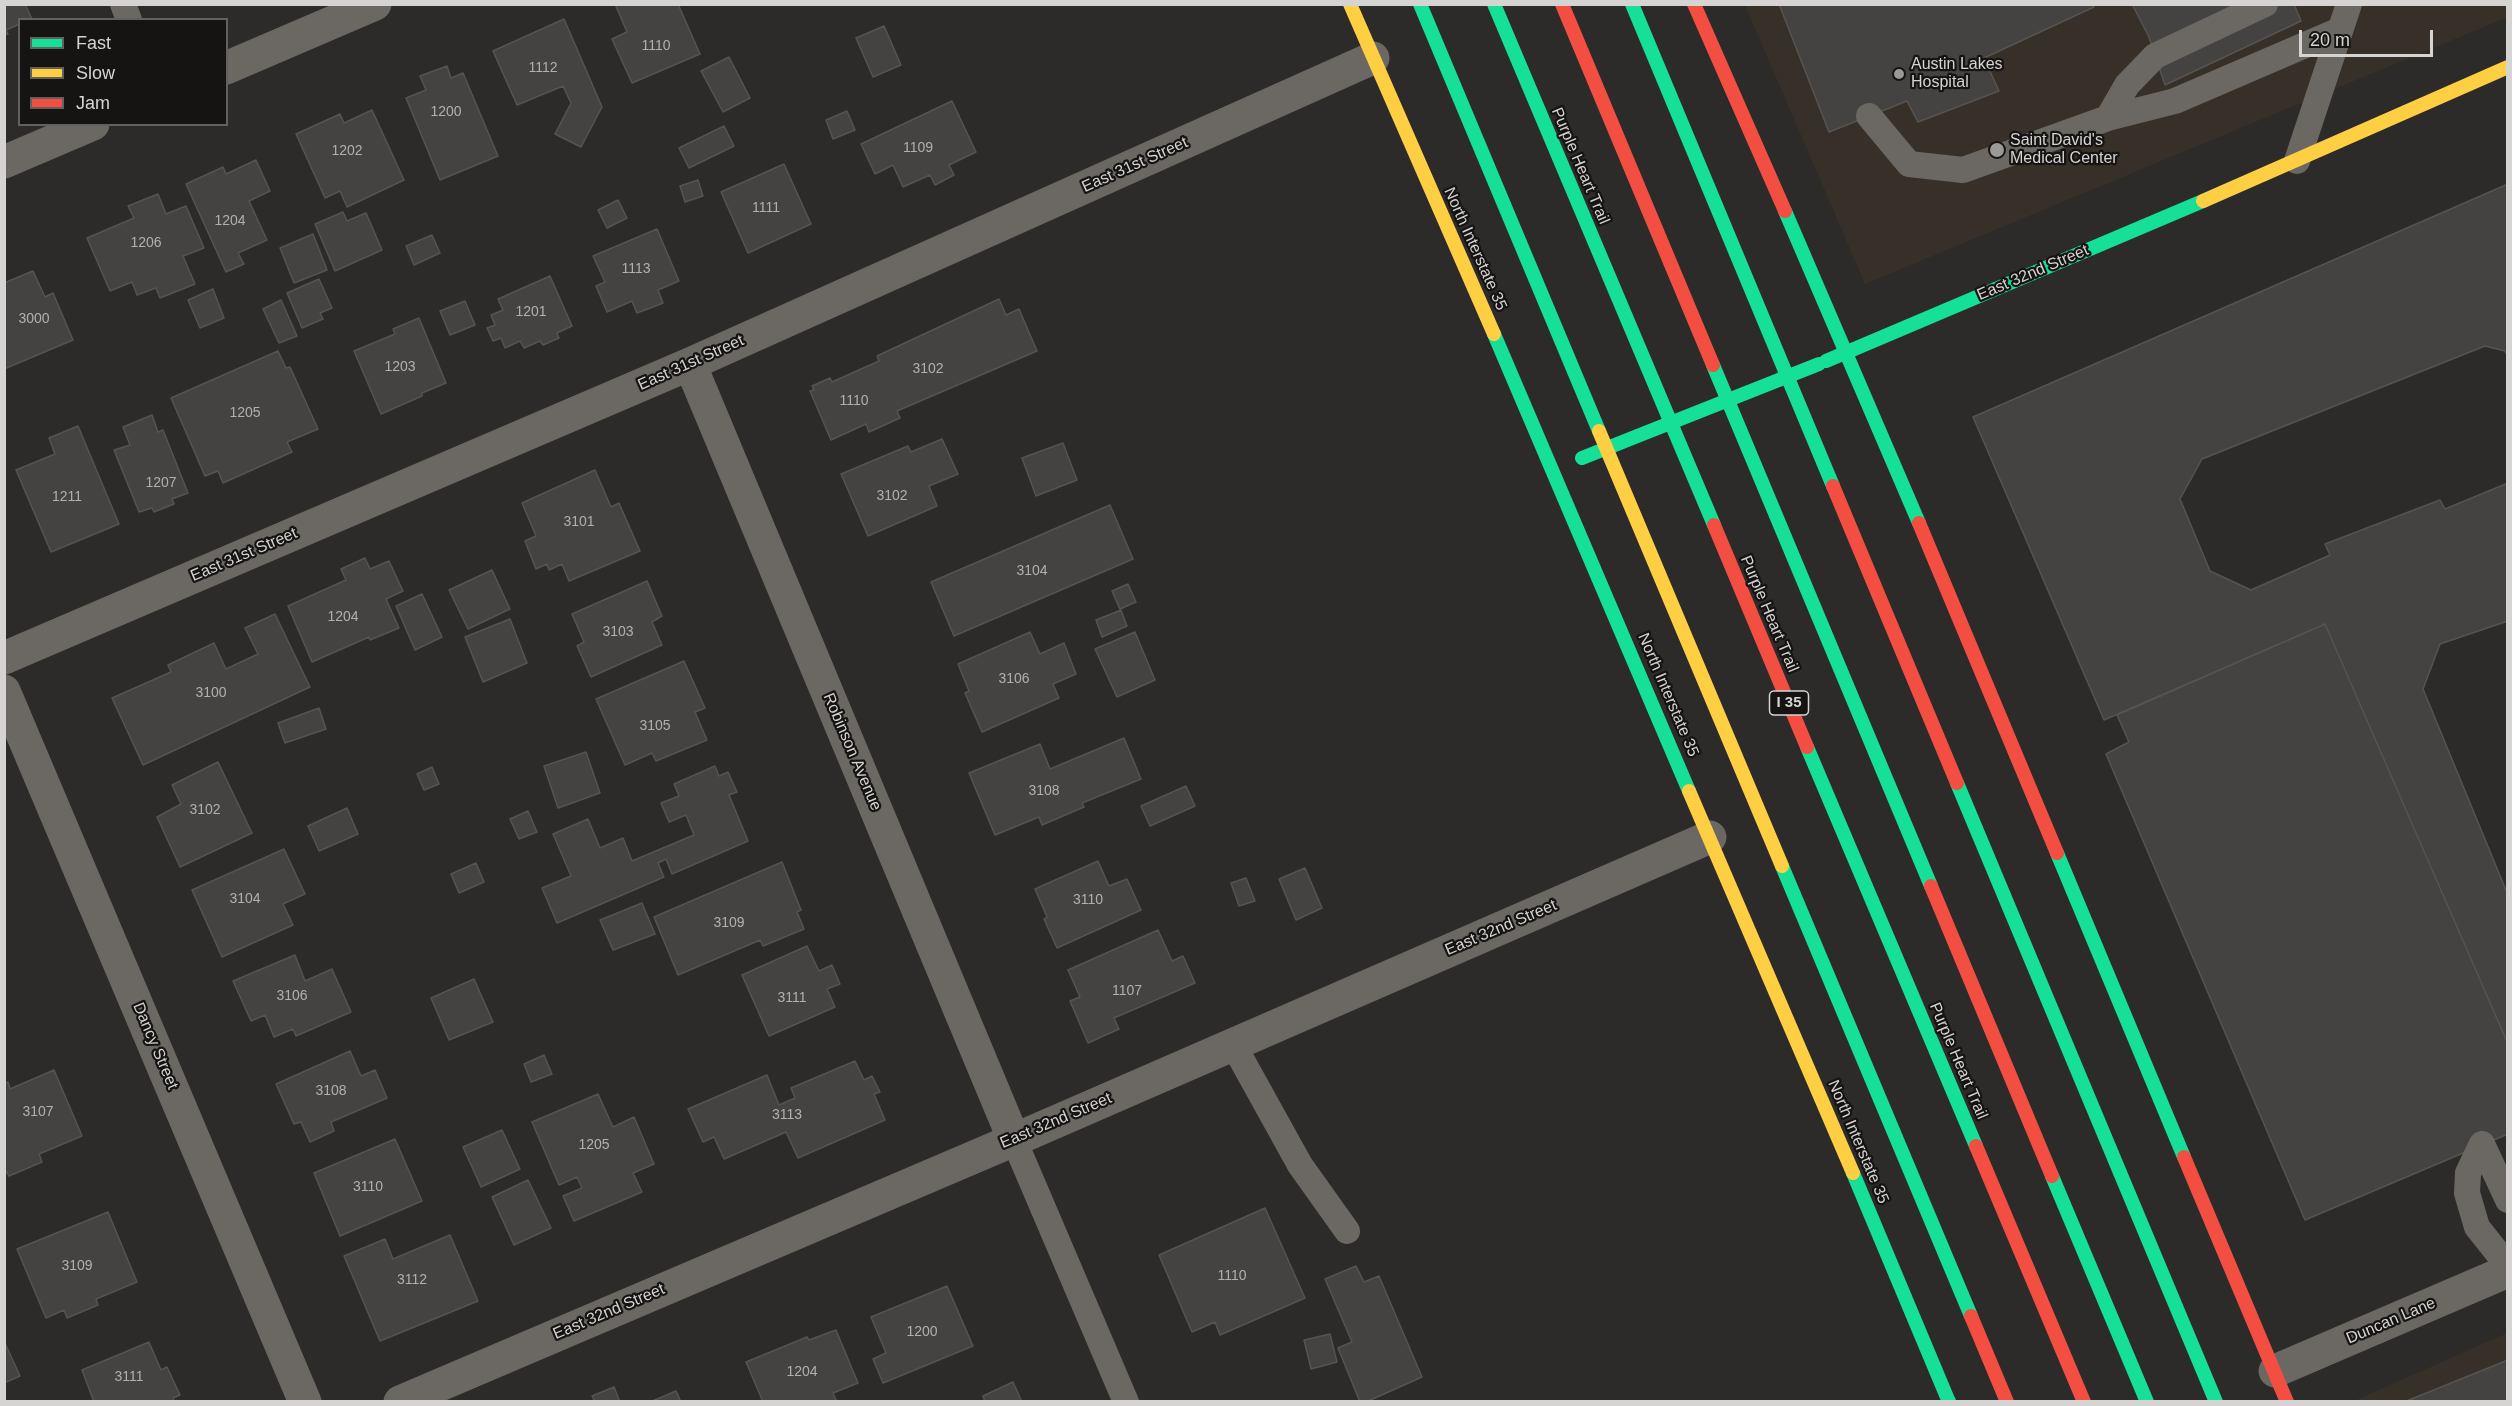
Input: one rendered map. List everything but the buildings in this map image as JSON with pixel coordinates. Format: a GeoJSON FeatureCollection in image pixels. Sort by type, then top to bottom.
{"type":"FeatureCollection","features":[{"type":"Feature","properties":{"kind":"main road","name":"North Interstate 35"},"geometry":{"type":"LineString","coordinates":[[1350,4],[1373,58],[1568,464],[1710,837],[1949,1401]]}},
{"type":"Feature","properties":{"kind":"main road"},"geometry":{"type":"LineString","coordinates":[[1420,4],[2007,1401]]}},
{"type":"Feature","properties":{"kind":"main road","name":"Purple Heart Trail"},"geometry":{"type":"LineString","coordinates":[[1494,4],[2084,1401]]}},
{"type":"Feature","properties":{"kind":"main road"},"geometry":{"type":"LineString","coordinates":[[1562,4],[2147,1401]]}},
{"type":"Feature","properties":{"kind":"main road"},"geometry":{"type":"LineString","coordinates":[[1632,4],[2216,1401]]}},
{"type":"Feature","properties":{"kind":"main road"},"geometry":{"type":"LineString","coordinates":[[1694,4],[1847,352],[2288,1401]]}},
{"type":"Feature","properties":{"kind":"main road","name":"East 32nd Street"},"geometry":{"type":"LineString","coordinates":[[1568,464],[1819,364],[2297,161],[2508,67]]}},
{"type":"Feature","properties":{"kind":"street"},"geometry":{"type":"LineString","coordinates":[[228,67],[375,4]]}},
{"type":"Feature","properties":{"kind":"street","name":"East 31st Street"},"geometry":{"type":"LineString","coordinates":[[4,658],[690,364],[1373,58]]}},
{"type":"Feature","properties":{"kind":"street"},"geometry":{"type":"LineString","coordinates":[[4,162],[88,126]]}},
{"type":"Feature","properties":{"kind":"street","name":"Robinson Avenue"},"geometry":{"type":"LineString","coordinates":[[690,364],[1014,1140]]}},
{"type":"Feature","properties":{"kind":"street","name":"Dancy Street"},"geometry":{"type":"LineString","coordinates":[[4,691],[305,1401]]}},
{"type":"Feature","properties":{"kind":"street","name":"East 32nd Street"},"geometry":{"type":"LineString","coordinates":[[400,1401],[1014,1140],[1710,837]]}},
{"type":"Feature","properties":{"kind":"street","name":"Duncan Lane"},"geometry":{"type":"LineString","coordinates":[[2275,1371],[2508,1271]]}},
{"type":"Feature","properties":{"kind":"lane"},"geometry":{"type":"LineString","coordinates":[[2108,118],[2127,85],[2155,56],[2265,4]]}},
{"type":"Feature","properties":{"kind":"lane"},"geometry":{"type":"LineString","coordinates":[[2297,161],[2349,4]]}},
{"type":"Feature","properties":{"kind":"lane"},"geometry":{"type":"LineString","coordinates":[[1869,116],[1909,164],[1963,170],[2108,118],[2175,101],[2340,30]]}},
{"type":"Feature","properties":{"kind":"lane"},"geometry":{"type":"LineString","coordinates":[[1233,1044],[1300,1165],[1347,1230]]}},
{"type":"Feature","properties":{"kind":"lane"},"geometry":{"type":"LineString","coordinates":[[1014,1140],[1126,1401]]}},
{"type":"Feature","properties":{"kind":"lane"},"geometry":{"type":"LineString","coordinates":[[2508,1200],[2482,1144],[2468,1173],[2467,1193],[2477,1227],[2508,1266]]}},
{"type":"Feature","properties":{"kind":"shaded area","name":"Saint David's Medical Center"},"geometry":{"type":"Polygon","coordinates":[[[2507,4],[2508,17],[1865,284],[1745,5],[2507,4]]]}},
{"type":"Feature","properties":{"kind":"shaded area"},"geometry":{"type":"Polygon","coordinates":[[[2507,1333],[2507,1401],[2354,1401],[2507,1333]]]}},
{"type":"Feature","properties":{"kind":"traffic: fast"},"geometry":{"type":"LineString","coordinates":[[1420,4],[1599,431]]}},
{"type":"Feature","properties":{"kind":"traffic: fast"},"geometry":{"type":"LineString","coordinates":[[1494,4],[1714,525]]}},
{"type":"Feature","properties":{"kind":"traffic: fast"},"geometry":{"type":"LineString","coordinates":[[1632,4],[1833,486]]}},
{"type":"Feature","properties":{"kind":"traffic: fast"},"geometry":{"type":"LineString","coordinates":[[1826,361],[2203,201]]}},
{"type":"Feature","properties":{"kind":"traffic: fast"},"geometry":{"type":"LineString","coordinates":[[1785,211],[1919,523]]}},
{"type":"Feature","properties":{"kind":"traffic: fast"},"geometry":{"type":"LineString","coordinates":[[1494,334],[1689,791]]}},
{"type":"Feature","properties":{"kind":"traffic: fast"},"geometry":{"type":"LineString","coordinates":[[1582,458],[1819,364]]}},
{"type":"Feature","properties":{"kind":"traffic: fast"},"geometry":{"type":"LineString","coordinates":[[1713,365],[1931,886]]}},
{"type":"Feature","properties":{"kind":"traffic: fast"},"geometry":{"type":"LineString","coordinates":[[1807,747],[1976,1146]]}},
{"type":"Feature","properties":{"kind":"traffic: fast"},"geometry":{"type":"LineString","coordinates":[[1957,783],[2216,1402]]}},
{"type":"Feature","properties":{"kind":"traffic: fast"},"geometry":{"type":"LineString","coordinates":[[2057,853],[2184,1157]]}},
{"type":"Feature","properties":{"kind":"traffic: fast"},"geometry":{"type":"LineString","coordinates":[[1782,866],[1971,1316]]}},
{"type":"Feature","properties":{"kind":"traffic: fast"},"geometry":{"type":"LineString","coordinates":[[1853,1173],[1949,1402]]}},
{"type":"Feature","properties":{"kind":"traffic: fast"},"geometry":{"type":"LineString","coordinates":[[2052,1176],[2147,1402]]}},
{"type":"Feature","properties":{"kind":"traffic: slow"},"geometry":{"type":"LineString","coordinates":[[1350,4],[1494,334]]}},
{"type":"Feature","properties":{"kind":"traffic: slow"},"geometry":{"type":"LineString","coordinates":[[2203,201],[2508,67]]}},
{"type":"Feature","properties":{"kind":"traffic: slow"},"geometry":{"type":"LineString","coordinates":[[1599,431],[1782,866]]}},
{"type":"Feature","properties":{"kind":"traffic: slow"},"geometry":{"type":"LineString","coordinates":[[1689,791],[1853,1173]]}},
{"type":"Feature","properties":{"kind":"traffic: jam"},"geometry":{"type":"LineString","coordinates":[[1562,4],[1713,365]]}},
{"type":"Feature","properties":{"kind":"traffic: jam"},"geometry":{"type":"LineString","coordinates":[[1694,4],[1785,211]]}},
{"type":"Feature","properties":{"kind":"traffic: jam"},"geometry":{"type":"LineString","coordinates":[[1833,486],[1957,783]]}},
{"type":"Feature","properties":{"kind":"traffic: jam"},"geometry":{"type":"LineString","coordinates":[[1919,523],[2057,853]]}},
{"type":"Feature","properties":{"kind":"traffic: jam"},"geometry":{"type":"LineString","coordinates":[[1714,525],[1807,747]]}},
{"type":"Feature","properties":{"kind":"traffic: jam"},"geometry":{"type":"LineString","coordinates":[[1931,886],[2052,1176]]}},
{"type":"Feature","properties":{"kind":"traffic: jam"},"geometry":{"type":"LineString","coordinates":[[1976,1146],[2084,1402]]}},
{"type":"Feature","properties":{"kind":"traffic: jam"},"geometry":{"type":"LineString","coordinates":[[2184,1157],[2287,1402]]}},
{"type":"Feature","properties":{"kind":"traffic: jam"},"geometry":{"type":"LineString","coordinates":[[1971,1316],[2007,1402]]}},
{"type":"Feature","properties":{"kind":"place","name":"Austin Lakes Hospital"},"geometry":{"type":"Point","coordinates":[1899,74]}},
{"type":"Feature","properties":{"kind":"place","name":"Saint David's Medical Center"},"geometry":{"type":"Point","coordinates":[1997,150]}}]}
